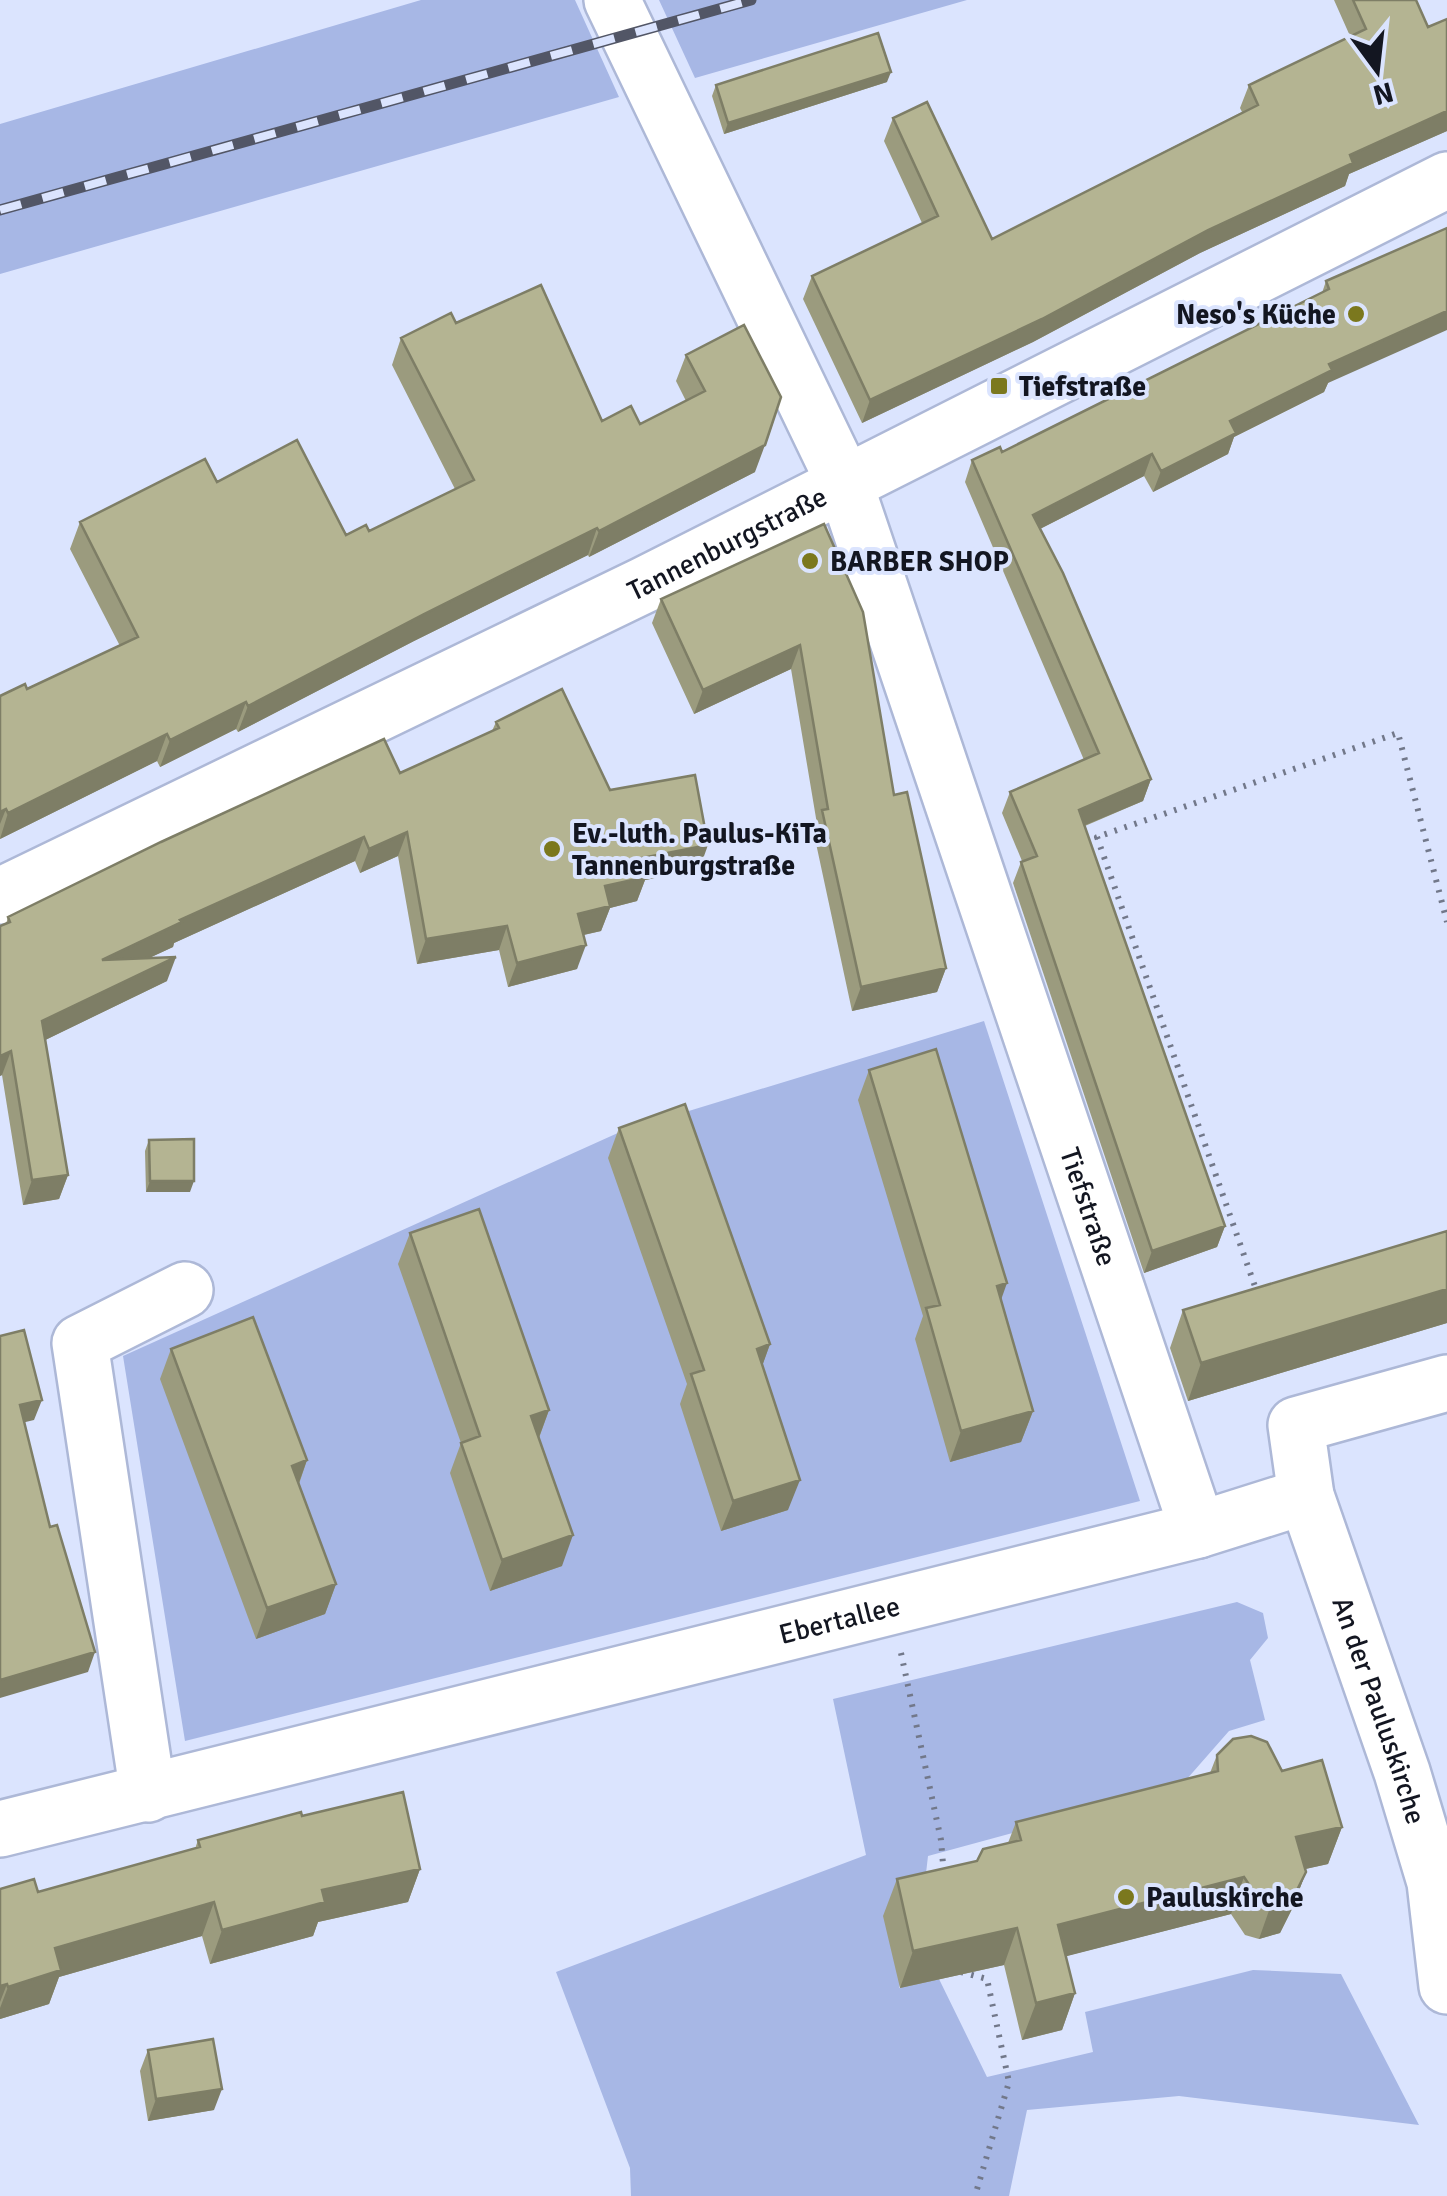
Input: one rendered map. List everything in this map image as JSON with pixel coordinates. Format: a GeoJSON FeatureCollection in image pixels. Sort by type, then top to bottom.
{"type":"FeatureCollection","features":[{"type":"Feature","properties":{"kind":"street","name":"Tiefstraße"},"geometry":{"type":"LineString","coordinates":[[612,0],[845,484],[1198,1530]]}},
{"type":"Feature","properties":{"kind":"street","name":"Tannenburgstraße"},"geometry":{"type":"LineString","coordinates":[[0,896],[486,662],[1447,180]]}},
{"type":"Feature","properties":{"kind":"street"},"geometry":{"type":"LineString","coordinates":[[148,1794],[80,1343],[186,1290]]}},
{"type":"Feature","properties":{"kind":"street"},"geometry":{"type":"LineString","coordinates":[[1306,1496],[1296,1425],[1447,1383]]}},
{"type":"Feature","properties":{"kind":"street","name":"Ebertallee"},"geometry":{"type":"LineString","coordinates":[[0,1830],[1198,1530],[1306,1496]]}},
{"type":"Feature","properties":{"kind":"street","name":"An der Pauluskirche"},"geometry":{"type":"LineString","coordinates":[[1306,1496],[1424,1766],[1441,1881],[1447,1986]]}},
{"type":"Feature","properties":{"kind":"path"},"geometry":{"type":"LineString","coordinates":[[1262,1306],[1097,838],[1398,733],[1447,922]]}},
{"type":"Feature","properties":{"kind":"path"},"geometry":{"type":"LineString","coordinates":[[892,1608],[941,1840],[944,1877]]}},
{"type":"Feature","properties":{"kind":"path"},"geometry":{"type":"LineString","coordinates":[[954,1970],[987,1980],[1009,2082],[975,2196]]}},
{"type":"Feature","properties":{"kind":"shaded area"},"geometry":{"type":"Polygon","coordinates":[[[421,0],[575,0],[619,97],[0,274],[0,124],[421,0]]]}},
{"type":"Feature","properties":{"kind":"shaded area"},"geometry":{"type":"Polygon","coordinates":[[[659,0],[967,0],[695,78],[659,0]]]}},
{"type":"Feature","properties":{"kind":"shaded area"},"geometry":{"type":"Polygon","coordinates":[[[984,1021],[1140,1501],[185,1741],[123,1356],[620,1132],[984,1021]]]}},
{"type":"Feature","properties":{"kind":"shaded area"},"geometry":{"type":"Polygon","coordinates":[[[1237,1602],[1263,1613],[1268,1638],[1250,1660],[1265,1720],[1229,1731],[1179,1788],[928,1856],[922,1908],[899,1988],[939,1979],[987,2077],[1093,2052],[1085,2012],[1253,1970],[1341,1974],[1419,2125],[1179,2096],[1027,2110],[1009,2196],[631,2196],[630,2168],[556,1972],[866,1855],[833,1699],[1237,1602]]]}},
{"type":"Feature","properties":{"kind":"building"},"geometry":{"type":"Polygon","coordinates":[[[1353,0],[1416,0],[1428,27],[1447,19],[1447,111],[1350,155],[1353,163],[1208,230],[1042,319],[870,400],[812,276],[938,216],[893,118],[927,102],[992,239],[1258,105],[1249,85],[1366,29],[1353,0]]]}},
{"type":"Feature","properties":{"kind":"building"},"geometry":{"type":"Polygon","coordinates":[[[878,33],[891,72],[728,123],[716,85],[878,33]]]}},
{"type":"Feature","properties":{"kind":"building"},"geometry":{"type":"Polygon","coordinates":[[[1447,228],[1447,311],[1329,364],[1332,370],[1230,421],[1236,433],[1161,471],[1152,454],[1033,515],[1063,573],[1151,779],[1079,810],[1225,1226],[1152,1251],[1021,862],[1037,856],[1010,792],[1099,753],[972,460],[1000,447],[1002,452],[1329,289],[1326,281],[1447,228]]]}},
{"type":"Feature","properties":{"kind":"building"},"geometry":{"type":"Polygon","coordinates":[[[541,285],[602,421],[631,406],[640,424],[705,391],[686,355],[744,325],[781,397],[765,445],[248,706],[246,702],[170,740],[167,734],[8,813],[6,809],[0,812],[0,696],[25,684],[27,689],[138,637],[80,522],[205,459],[217,482],[297,440],[346,535],[366,525],[369,531],[474,480],[401,338],[451,313],[456,323],[541,285]]]}},
{"type":"Feature","properties":{"kind":"building"},"geometry":{"type":"Polygon","coordinates":[[[824,524],[863,612],[894,795],[907,792],[946,968],[861,987],[822,810],[828,809],[800,645],[703,690],[661,599],[824,524]]]}},
{"type":"Feature","properties":{"kind":"building"},"geometry":{"type":"Polygon","coordinates":[[[562,689],[610,790],[695,775],[708,845],[642,858],[646,877],[605,886],[610,906],[578,914],[586,945],[517,963],[507,926],[426,939],[407,832],[369,849],[364,837],[180,920],[102,960],[176,957],[42,1021],[68,1175],[32,1180],[11,1051],[0,1056],[0,926],[10,922],[8,917],[384,739],[400,773],[499,728],[496,722],[562,689]]]}},
{"type":"Feature","properties":{"kind":"building"},"geometry":{"type":"Polygon","coordinates":[[[936,1049],[1007,1283],[997,1286],[1033,1411],[961,1431],[926,1308],[940,1305],[869,1070],[936,1049]]]}},
{"type":"Feature","properties":{"kind":"building"},"geometry":{"type":"Polygon","coordinates":[[[685,1104],[770,1344],[757,1349],[800,1480],[733,1501],[691,1374],[704,1370],[619,1128],[685,1104]]]}},
{"type":"Feature","properties":{"kind":"building"},"geometry":{"type":"Polygon","coordinates":[[[194,1139],[194,1181],[150,1181],[149,1140],[194,1139]]]}},
{"type":"Feature","properties":{"kind":"building"},"geometry":{"type":"Polygon","coordinates":[[[479,1209],[549,1410],[531,1416],[573,1535],[502,1560],[461,1443],[480,1436],[410,1233],[479,1209]]]}},
{"type":"Feature","properties":{"kind":"building"},"geometry":{"type":"Polygon","coordinates":[[[1447,1231],[1447,1289],[1201,1363],[1183,1310],[1447,1231]]]}},
{"type":"Feature","properties":{"kind":"building"},"geometry":{"type":"Polygon","coordinates":[[[253,1317],[307,1460],[292,1466],[336,1584],[267,1608],[171,1349],[253,1317]]]}},
{"type":"Feature","properties":{"kind":"building"},"geometry":{"type":"Polygon","coordinates":[[[24,1330],[42,1400],[20,1405],[50,1527],[57,1525],[95,1652],[0,1680],[0,1336],[24,1330]]]}},
{"type":"Feature","properties":{"kind":"building","name":"Pauluskirche"},"geometry":{"type":"Polygon","coordinates":[[[1251,1736],[1267,1742],[1282,1771],[1322,1760],[1342,1827],[1296,1837],[1306,1872],[1294,1896],[1272,1902],[1258,1898],[1244,1877],[1058,1925],[1075,1993],[1036,2003],[1017,1928],[913,1951],[897,1879],[977,1861],[983,1849],[1021,1840],[1016,1822],[1218,1771],[1217,1755],[1233,1739],[1251,1736]]]}},
{"type":"Feature","properties":{"kind":"building"},"geometry":{"type":"Polygon","coordinates":[[[403,1792],[420,1869],[322,1890],[325,1902],[222,1930],[214,1902],[55,1948],[61,1970],[0,1986],[0,1889],[34,1879],[38,1892],[200,1847],[198,1840],[301,1812],[302,1816],[403,1792]]]}},
{"type":"Feature","properties":{"kind":"building"},"geometry":{"type":"Polygon","coordinates":[[[213,2039],[222,2089],[156,2099],[148,2050],[213,2039]]]}},
{"type":"Feature","properties":{"kind":"railway"},"geometry":{"type":"LineString","coordinates":[[0,210],[751,0]]}},
{"type":"Feature","properties":{"kind":"place","name":"Neso's Küche"},"geometry":{"type":"Point","coordinates":[1356,314]}},
{"type":"Feature","properties":{"kind":"place","name":"Tiefstraße"},"geometry":{"type":"Point","coordinates":[999,386]}},
{"type":"Feature","properties":{"kind":"place","name":"BARBER SHOP"},"geometry":{"type":"Point","coordinates":[810,561]}},
{"type":"Feature","properties":{"kind":"place","name":"Ev.-luth. Paulus-KiTa Tannenburgstraße"},"geometry":{"type":"Point","coordinates":[552,849]}},
{"type":"Feature","properties":{"kind":"place","name":"Pauluskirche"},"geometry":{"type":"Point","coordinates":[1126,1897]}}]}
